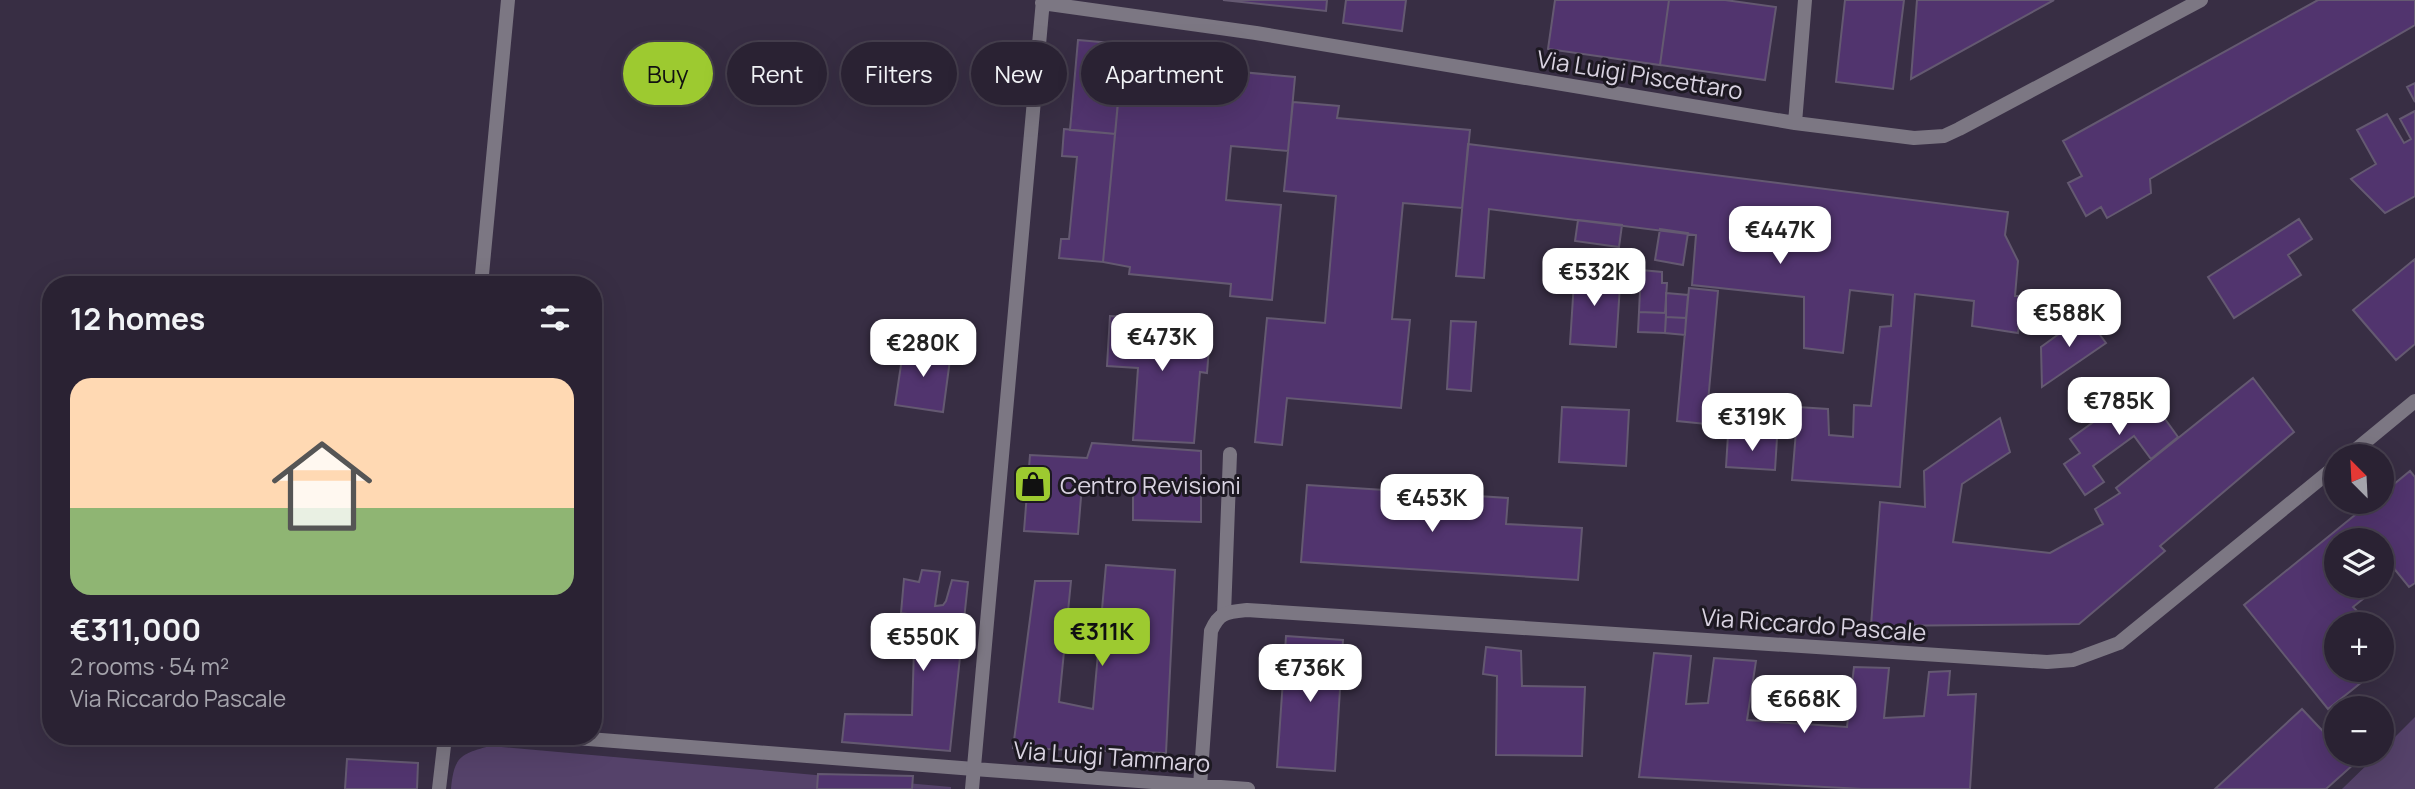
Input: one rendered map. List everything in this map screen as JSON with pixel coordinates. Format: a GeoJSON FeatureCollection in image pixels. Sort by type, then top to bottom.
{"type":"FeatureCollection","features":[{"type":"Feature","properties":{"kind":"street"},"geometry":{"type":"LineString","coordinates":[[482,276],[508,0]]}},
{"type":"Feature","properties":{"kind":"street"},"geometry":{"type":"LineString","coordinates":[[1795,123],[1805,0]]}},
{"type":"Feature","properties":{"kind":"street","name":"Via Luigi Piscettaro"},"geometry":{"type":"LineString","coordinates":[[1042,1],[1795,123],[1914,138],[1944,136],[2201,0]]}},
{"type":"Feature","properties":{"kind":"street"},"geometry":{"type":"LineString","coordinates":[[972,789],[1042,1]]}},
{"type":"Feature","properties":{"kind":"street"},"geometry":{"type":"LineString","coordinates":[[2363,444],[2415,401]]}},
{"type":"Feature","properties":{"kind":"street"},"geometry":{"type":"LineString","coordinates":[[1200,786],[1211,631],[1217,618],[1224,614],[1230,454]]}},
{"type":"Feature","properties":{"kind":"street","name":"Via Riccardo Pascale"},"geometry":{"type":"LineString","coordinates":[[1224,614],[1247,610],[2047,662],[2073,660],[2119,643],[2324,476]]}},
{"type":"Feature","properties":{"kind":"street","name":"Via Luigi Tammaro"},"geometry":{"type":"LineString","coordinates":[[602,740],[1248,789]]}},
{"type":"Feature","properties":{"kind":"street"},"geometry":{"type":"LineString","coordinates":[[439,789],[444,745]]}},
{"type":"Feature","properties":{"kind":"shaded area"},"geometry":{"type":"Polygon","coordinates":[[[2415,717],[2415,789],[2342,789],[2366,766],[2394,766],[2394,738],[2415,717]]]}},
{"type":"Feature","properties":{"kind":"shaded area"},"geometry":{"type":"Polygon","coordinates":[[[490,746],[951,789],[451,789],[454,770],[460,758],[490,746]]]}},
{"type":"Feature","properties":{"kind":"building"},"geometry":{"type":"Polygon","coordinates":[[[1223,0],[1327,0],[1326,11],[1223,0]]]}},
{"type":"Feature","properties":{"kind":"building"},"geometry":{"type":"Polygon","coordinates":[[[1346,0],[1406,0],[1402,31],[1343,23],[1346,0]]]}},
{"type":"Feature","properties":{"kind":"building"},"geometry":{"type":"Polygon","coordinates":[[[1555,0],[1669,0],[1660,65],[1548,49],[1555,0]]]}},
{"type":"Feature","properties":{"kind":"building"},"geometry":{"type":"Polygon","coordinates":[[[1669,0],[1725,0],[1776,7],[1765,80],[1660,65],[1669,0]]]}},
{"type":"Feature","properties":{"kind":"building"},"geometry":{"type":"Polygon","coordinates":[[[1845,0],[1904,0],[1893,89],[1836,82],[1845,0]]]}},
{"type":"Feature","properties":{"kind":"building"},"geometry":{"type":"Polygon","coordinates":[[[1917,0],[2054,0],[1911,79],[1917,0]]]}},
{"type":"Feature","properties":{"kind":"building"},"geometry":{"type":"Polygon","coordinates":[[[2318,0],[2415,0],[2415,25],[2150,179],[2151,193],[2107,218],[2101,207],[2086,216],[2068,183],[2082,176],[2063,141],[2318,0]]]}},
{"type":"Feature","properties":{"kind":"building"},"geometry":{"type":"Polygon","coordinates":[[[1078,40],[1100,42],[1081,42],[1081,105],[1118,105],[1115,134],[1070,130],[1078,40]]]}},
{"type":"Feature","properties":{"kind":"building"},"geometry":{"type":"Polygon","coordinates":[[[1248,73],[1295,77],[1288,151],[1231,146],[1226,200],[1281,205],[1272,300],[1230,296],[1231,284],[1129,274],[1130,267],[1103,262],[1118,105],[1248,105],[1248,73]]]}},
{"type":"Feature","properties":{"kind":"building"},"geometry":{"type":"Polygon","coordinates":[[[2415,83],[2415,102],[2407,87],[2415,83]]]}},
{"type":"Feature","properties":{"kind":"building"},"geometry":{"type":"Polygon","coordinates":[[[1293,102],[1339,106],[1337,118],[1470,130],[1462,208],[1403,203],[1392,319],[1410,320],[1401,408],[1287,398],[1282,445],[1255,442],[1267,318],[1325,323],[1336,196],[1284,191],[1293,102]]]}},
{"type":"Feature","properties":{"kind":"building"},"geometry":{"type":"Polygon","coordinates":[[[2415,111],[2415,196],[2385,213],[2351,179],[2376,164],[2357,130],[2387,114],[2404,143],[2411,139],[2400,119],[2415,111]]]}},
{"type":"Feature","properties":{"kind":"building"},"geometry":{"type":"Polygon","coordinates":[[[1064,129],[1115,134],[1103,262],[1059,258],[1061,239],[1069,239],[1077,157],[1062,156],[1064,129]]]}},
{"type":"Feature","properties":{"kind":"building"},"geometry":{"type":"Polygon","coordinates":[[[1468,144],[2008,212],[2005,235],[2018,261],[2015,296],[2022,296],[2018,333],[1972,326],[1974,301],[1915,294],[1900,487],[1792,480],[1798,407],[1828,409],[1829,435],[1853,437],[1854,405],[1871,406],[1880,327],[1891,326],[1893,295],[1850,290],[1843,353],[1804,348],[1804,297],[1692,285],[1696,235],[1489,209],[1484,278],[1456,276],[1468,144]]]}},
{"type":"Feature","properties":{"kind":"building"},"geometry":{"type":"Polygon","coordinates":[[[2299,219],[2312,239],[2288,255],[2301,275],[2234,318],[2208,277],[2299,219]]]}},
{"type":"Feature","properties":{"kind":"building"},"geometry":{"type":"Polygon","coordinates":[[[1578,220],[1622,225],[1619,247],[1575,241],[1578,220]]]}},
{"type":"Feature","properties":{"kind":"building"},"geometry":{"type":"Polygon","coordinates":[[[1660,229],[1688,233],[1683,265],[1655,260],[1660,229]]]}},
{"type":"Feature","properties":{"kind":"building"},"geometry":{"type":"Polygon","coordinates":[[[2415,259],[2415,344],[2396,360],[2353,310],[2415,259]]]}},
{"type":"Feature","properties":{"kind":"building"},"geometry":{"type":"Polygon","coordinates":[[[1575,266],[1609,268],[1608,285],[1620,285],[1616,347],[1570,344],[1575,266]]]}},
{"type":"Feature","properties":{"kind":"building"},"geometry":{"type":"Polygon","coordinates":[[[1641,270],[1662,272],[1662,283],[1667,283],[1665,313],[1639,312],[1641,270]]]}},
{"type":"Feature","properties":{"kind":"building"},"geometry":{"type":"Polygon","coordinates":[[[1689,288],[1718,291],[1706,424],[1677,421],[1689,288]]]}},
{"type":"Feature","properties":{"kind":"building"},"geometry":{"type":"Polygon","coordinates":[[[1666,293],[1688,295],[1686,318],[1666,317],[1666,293]]]}},
{"type":"Feature","properties":{"kind":"building"},"geometry":{"type":"Polygon","coordinates":[[[1639,312],[1666,313],[1665,333],[1638,332],[1639,312]]]}},
{"type":"Feature","properties":{"kind":"building"},"geometry":{"type":"Polygon","coordinates":[[[2085,315],[2106,343],[2042,387],[2041,347],[2085,315]]]}},
{"type":"Feature","properties":{"kind":"building"},"geometry":{"type":"Polygon","coordinates":[[[1110,316],[1211,323],[1207,373],[1200,372],[1194,443],[1133,440],[1138,368],[1107,366],[1110,316]]]}},
{"type":"Feature","properties":{"kind":"building"},"geometry":{"type":"Polygon","coordinates":[[[1666,317],[1686,318],[1685,335],[1665,333],[1666,317]]]}},
{"type":"Feature","properties":{"kind":"building"},"geometry":{"type":"Polygon","coordinates":[[[1451,321],[1476,322],[1471,391],[1447,389],[1451,321]]]}},
{"type":"Feature","properties":{"kind":"building"},"geometry":{"type":"Polygon","coordinates":[[[904,345],[951,352],[943,412],[895,405],[904,345]]]}},
{"type":"Feature","properties":{"kind":"building"},"geometry":{"type":"Polygon","coordinates":[[[2253,378],[2294,432],[2160,546],[2165,551],[2079,624],[1871,626],[1880,502],[1925,507],[1924,471],[2000,418],[2010,452],[1962,484],[1953,542],[2050,553],[2103,524],[2095,509],[2120,493],[2116,488],[2253,378]]]}},
{"type":"Feature","properties":{"kind":"building"},"geometry":{"type":"Polygon","coordinates":[[[2142,387],[2178,437],[2151,459],[2134,436],[2093,466],[2104,482],[2085,495],[2064,464],[2080,453],[2070,439],[2142,387]]]}},
{"type":"Feature","properties":{"kind":"building"},"geometry":{"type":"Polygon","coordinates":[[[1562,407],[1629,410],[1626,466],[1559,462],[1562,407]]]}},
{"type":"Feature","properties":{"kind":"building"},"geometry":{"type":"Polygon","coordinates":[[[1728,435],[1777,438],[1775,470],[1726,467],[1728,435]]]}},
{"type":"Feature","properties":{"kind":"building"},"geometry":{"type":"Polygon","coordinates":[[[1092,443],[1201,451],[1201,522],[1133,520],[1133,483],[1082,485],[1078,534],[1024,531],[1030,455],[1087,458],[1092,443]]]}},
{"type":"Feature","properties":{"kind":"building"},"geometry":{"type":"Polygon","coordinates":[[[2410,471],[2415,477],[2415,583],[2409,587],[2394,568],[2394,528],[2339,528],[2356,514],[2394,514],[2394,484],[2410,471]]]}},
{"type":"Feature","properties":{"kind":"building"},"geometry":{"type":"Polygon","coordinates":[[[1307,485],[1508,498],[1506,524],[1582,528],[1578,580],[1301,562],[1307,485]]]}},
{"type":"Feature","properties":{"kind":"building"},"geometry":{"type":"Polygon","coordinates":[[[2324,540],[2324,598],[2364,598],[2353,607],[2358,612],[2324,612],[2324,682],[2362,682],[2344,696],[2324,696],[2324,704],[2244,605],[2324,540]]]}},
{"type":"Feature","properties":{"kind":"building"},"geometry":{"type":"Polygon","coordinates":[[[1106,565],[1175,570],[1166,753],[1013,748],[1035,581],[1071,581],[1059,702],[1093,709],[1106,565]]]}},
{"type":"Feature","properties":{"kind":"building"},"geometry":{"type":"Polygon","coordinates":[[[922,570],[940,572],[935,606],[943,605],[946,601],[952,580],[968,582],[950,751],[842,742],[845,714],[912,715],[915,615],[901,613],[904,579],[919,582],[922,570]]]}},
{"type":"Feature","properties":{"kind":"building"},"geometry":{"type":"Polygon","coordinates":[[[1286,636],[1343,640],[1335,771],[1277,767],[1286,636]]]}},
{"type":"Feature","properties":{"kind":"building"},"geometry":{"type":"Polygon","coordinates":[[[1486,647],[1521,651],[1522,686],[1585,687],[1582,756],[1496,755],[1497,676],[1483,674],[1486,647]]]}},
{"type":"Feature","properties":{"kind":"building"},"geometry":{"type":"Polygon","coordinates":[[[1654,653],[1691,656],[1686,704],[1708,703],[1714,658],[1756,661],[1747,720],[1847,727],[1854,667],[1889,668],[1884,718],[1924,716],[1929,672],[1950,671],[1948,695],[1976,694],[1970,789],[1862,789],[1639,777],[1654,653]]]}},
{"type":"Feature","properties":{"kind":"building"},"geometry":{"type":"Polygon","coordinates":[[[2302,709],[2324,732],[2324,766],[2352,766],[2326,789],[2215,789],[2302,709]]]}},
{"type":"Feature","properties":{"kind":"building"},"geometry":{"type":"Polygon","coordinates":[[[347,759],[418,763],[417,789],[345,789],[347,759]]]}},
{"type":"Feature","properties":{"kind":"building"},"geometry":{"type":"Polygon","coordinates":[[[818,774],[913,776],[912,789],[817,789],[818,774]]]}},
{"type":"Feature","properties":{"kind":"place","name":"Centro Revisioni"},"geometry":{"type":"Point","coordinates":[1033,484]}}]}
